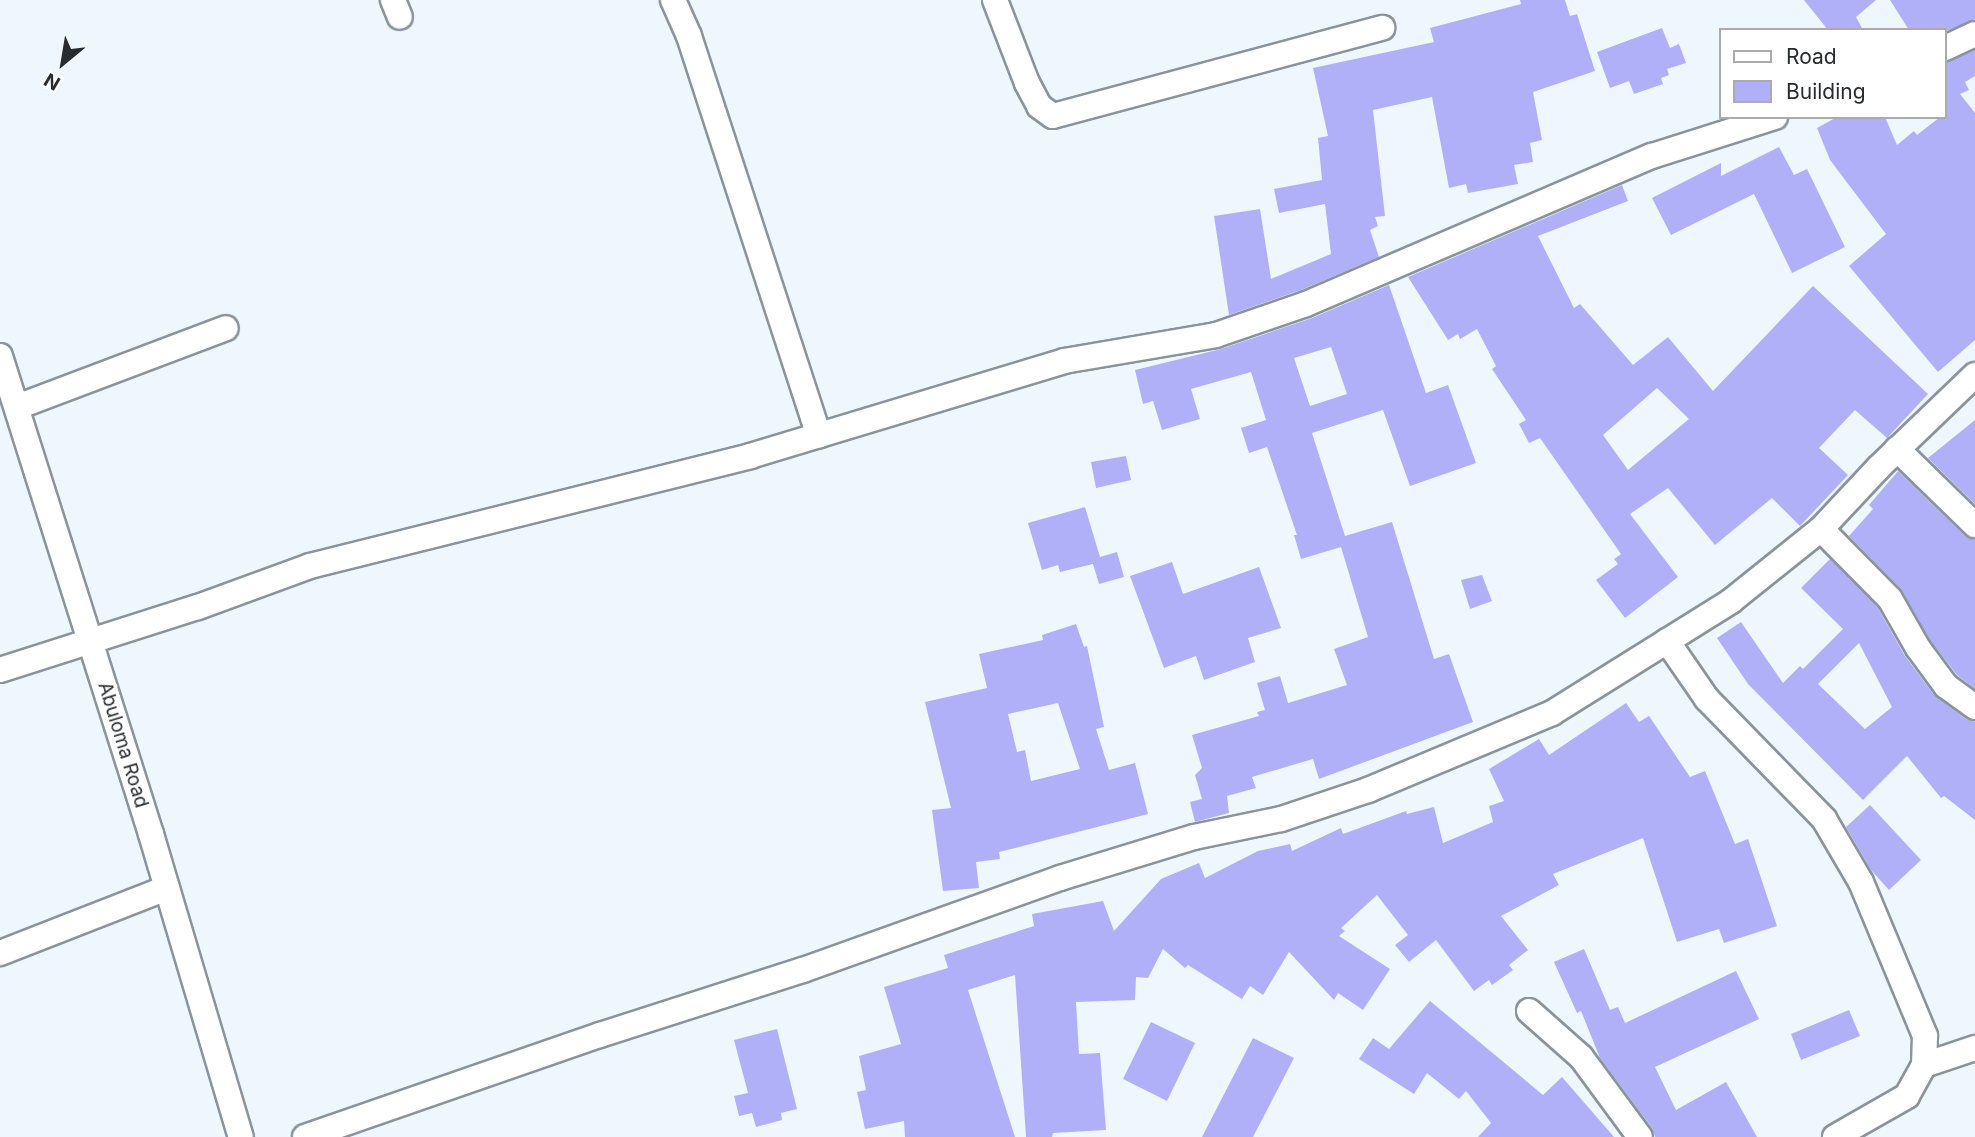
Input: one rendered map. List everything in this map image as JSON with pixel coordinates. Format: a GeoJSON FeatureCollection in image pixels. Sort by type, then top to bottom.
{"type":"FeatureCollection","features":[{"type":"Feature","properties":{"kind":"street"},"geometry":{"type":"LineString","coordinates":[[673,0],[689,36],[819,435]]}},
{"type":"Feature","properties":{"kind":"street"},"geometry":{"type":"LineString","coordinates":[[995,0],[1027,83],[1039,106],[1053,116],[1382,28]]}},
{"type":"Feature","properties":{"kind":"street"},"geometry":{"type":"LineString","coordinates":[[1947,47],[1975,34]]}},
{"type":"Feature","properties":{"kind":"street"},"geometry":{"type":"LineString","coordinates":[[0,670],[310,566],[635,485],[819,435],[1065,361],[1216,335],[1306,304],[1653,156],[1769,119]]}},
{"type":"Feature","properties":{"kind":"street"},"geometry":{"type":"LineString","coordinates":[[17,407],[226,328]]}},
{"type":"Feature","properties":{"kind":"street","name":"Abuloma Road"},"geometry":{"type":"LineString","coordinates":[[0,356],[91,641],[241,1137]]}},
{"type":"Feature","properties":{"kind":"street"},"geometry":{"type":"LineString","coordinates":[[305,1137],[600,1035],[803,970],[1060,878],[1194,837],[1281,819],[1368,790],[1552,713],[1731,601],[1821,529],[1897,449],[1975,374]]}},
{"type":"Feature","properties":{"kind":"street"},"geometry":{"type":"LineString","coordinates":[[1897,449],[1975,524]]}},
{"type":"Feature","properties":{"kind":"street"},"geometry":{"type":"LineString","coordinates":[[1821,529],[1890,600],[1918,648],[1946,687],[1975,707]]}},
{"type":"Feature","properties":{"kind":"street"},"geometry":{"type":"LineString","coordinates":[[1667,641],[1707,699],[1824,819],[1861,882],[1924,1036],[1924,1065],[1907,1096],[1835,1137]]}},
{"type":"Feature","properties":{"kind":"street"},"geometry":{"type":"LineString","coordinates":[[0,953],[167,888]]}},
{"type":"Feature","properties":{"kind":"street"},"geometry":{"type":"LineString","coordinates":[[1529,1011],[1581,1057],[1640,1137]]}},
{"type":"Feature","properties":{"kind":"street"},"geometry":{"type":"LineString","coordinates":[[1924,1065],[1975,1048]]}},
{"type":"Feature","properties":{"kind":"building"},"geometry":{"type":"Polygon","coordinates":[[[1520,0],[1565,0],[1570,16],[1577,14],[1595,71],[1533,92],[1542,140],[1530,143],[1533,162],[1514,165],[1518,184],[1468,193],[1466,184],[1449,188],[1432,97],[1373,110],[1385,216],[1375,217],[1378,226],[1370,230],[1379,257],[1301,290],[1229,315],[1214,216],[1260,209],[1271,279],[1331,254],[1325,204],[1279,213],[1274,189],[1322,180],[1318,138],[1328,136],[1313,68],[1434,42],[1430,28],[1521,4],[1520,0]]]}},
{"type":"Feature","properties":{"kind":"building"},"geometry":{"type":"Polygon","coordinates":[[[1804,0],[1876,0],[1856,17],[1862,28],[1826,28],[1804,0]]]}},
{"type":"Feature","properties":{"kind":"building"},"geometry":{"type":"Polygon","coordinates":[[[1890,0],[1975,0],[1975,19],[1949,30],[1908,28],[1890,0]]]}},
{"type":"Feature","properties":{"kind":"building"},"geometry":{"type":"Polygon","coordinates":[[[1662,28],[1670,48],[1679,44],[1686,63],[1667,69],[1669,75],[1661,78],[1663,84],[1634,94],[1629,81],[1610,88],[1597,52],[1662,28]]]}},
{"type":"Feature","properties":{"kind":"building"},"geometry":{"type":"Polygon","coordinates":[[[1975,50],[1975,76],[1965,82],[1969,90],[1960,94],[1975,113],[1975,340],[1938,372],[1849,266],[1886,234],[1830,160],[1817,128],[1833,119],[1886,119],[1897,145],[1914,131],[1917,135],[1937,119],[1947,119],[1947,62],[1975,50]]]}},
{"type":"Feature","properties":{"kind":"building"},"geometry":{"type":"Polygon","coordinates":[[[1779,147],[1794,175],[1807,169],[1845,247],[1792,273],[1754,194],[1671,235],[1652,198],[1721,163],[1721,176],[1779,147]]]}},
{"type":"Feature","properties":{"kind":"building"},"geometry":{"type":"Polygon","coordinates":[[[1622,185],[1628,201],[1538,236],[1574,308],[1580,304],[1633,365],[1668,337],[1713,391],[1813,286],[1928,394],[1887,438],[1855,410],[1819,448],[1848,475],[1800,526],[1772,498],[1715,545],[1668,488],[1630,514],[1678,577],[1625,618],[1596,580],[1618,564],[1614,559],[1621,554],[1540,438],[1529,443],[1519,424],[1526,420],[1492,369],[1496,366],[1477,329],[1460,339],[1458,334],[1448,340],[1408,277],[1622,185]],[[1657,388],[1603,435],[1628,470],[1689,419],[1657,388]]]}},
{"type":"Feature","properties":{"kind":"building"},"geometry":{"type":"Polygon","coordinates":[[[1389,285],[1426,393],[1448,385],[1476,463],[1410,486],[1383,410],[1312,433],[1345,536],[1392,522],[1434,659],[1449,654],[1473,722],[1319,779],[1313,759],[1252,777],[1256,788],[1227,796],[1229,813],[1195,822],[1190,802],[1202,799],[1195,775],[1202,768],[1192,735],[1259,716],[1257,712],[1265,710],[1257,683],[1280,676],[1288,703],[1347,685],[1334,649],[1368,637],[1341,547],[1301,559],[1294,535],[1297,535],[1267,447],[1249,453],[1241,428],[1266,420],[1251,372],[1191,389],[1200,419],[1162,430],[1153,401],[1143,404],[1135,370],[1221,349],[1312,318],[1389,285]],[[1331,347],[1294,358],[1310,406],[1347,394],[1331,347]]]}},
{"type":"Feature","properties":{"kind":"building"},"geometry":{"type":"Polygon","coordinates":[[[1975,420],[1975,504],[1928,458],[1975,420]]]}},
{"type":"Feature","properties":{"kind":"building"},"geometry":{"type":"Polygon","coordinates":[[[1126,456],[1131,480],[1096,488],[1091,462],[1126,456]]]}},
{"type":"Feature","properties":{"kind":"building"},"geometry":{"type":"Polygon","coordinates":[[[1898,471],[1965,536],[1975,539],[1975,689],[1957,675],[1930,640],[1901,589],[1849,536],[1873,509],[1869,505],[1898,471]]]}},
{"type":"Feature","properties":{"kind":"building"},"geometry":{"type":"Polygon","coordinates":[[[1085,507],[1100,557],[1117,552],[1124,577],[1099,584],[1093,564],[1060,572],[1058,565],[1042,570],[1028,523],[1085,507]]]}},
{"type":"Feature","properties":{"kind":"building"},"geometry":{"type":"Polygon","coordinates":[[[1830,559],[1878,608],[1905,656],[1934,695],[1966,719],[1975,722],[1975,820],[1944,796],[1941,798],[1907,756],[1863,800],[1748,684],[1717,638],[1741,622],[1783,683],[1800,666],[1803,669],[1843,629],[1801,588],[1830,559]],[[1859,643],[1818,684],[1865,729],[1892,707],[1859,643]]]}},
{"type":"Feature","properties":{"kind":"building"},"geometry":{"type":"Polygon","coordinates":[[[1172,562],[1183,594],[1259,567],[1281,628],[1248,638],[1255,662],[1204,680],[1196,656],[1164,668],[1130,576],[1172,562]]]}},
{"type":"Feature","properties":{"kind":"building"},"geometry":{"type":"Polygon","coordinates":[[[1482,575],[1492,601],[1470,609],[1461,580],[1482,575]]]}},
{"type":"Feature","properties":{"kind":"building"},"geometry":{"type":"Polygon","coordinates":[[[1076,624],[1084,647],[1087,646],[1104,727],[1096,729],[1109,770],[1135,763],[1148,814],[999,852],[1000,859],[976,862],[979,888],[943,891],[932,810],[951,808],[925,702],[987,688],[979,654],[1043,640],[1042,635],[1076,624]],[[1058,703],[1008,714],[1017,752],[1025,750],[1031,781],[1080,769],[1058,703]]]}},
{"type":"Feature","properties":{"kind":"building"},"geometry":{"type":"Polygon","coordinates":[[[1626,703],[1639,722],[1649,716],[1690,777],[1705,771],[1735,844],[1748,839],[1777,926],[1724,943],[1719,929],[1677,942],[1643,838],[1553,874],[1559,885],[1501,916],[1528,950],[1509,965],[1513,970],[1492,985],[1489,980],[1474,991],[1436,940],[1409,962],[1395,945],[1408,935],[1377,895],[1341,928],[1345,931],[1339,936],[1390,969],[1363,1010],[1338,993],[1334,1000],[1289,952],[1263,995],[1250,986],[1242,999],[1188,965],[1185,968],[1163,949],[1148,978],[1136,977],[1135,1000],[1076,1002],[1079,1054],[1100,1053],[1106,1130],[1053,1133],[1052,1137],[1026,1137],[1015,975],[968,990],[1015,1137],[905,1137],[904,1121],[865,1129],[857,1092],[866,1090],[859,1056],[901,1044],[884,987],[948,968],[944,955],[1034,926],[1032,914],[1103,901],[1114,931],[1161,879],[1199,863],[1205,878],[1258,851],[1290,844],[1292,851],[1341,828],[1343,834],[1406,811],[1407,814],[1434,807],[1443,843],[1493,822],[1489,806],[1504,801],[1489,769],[1539,739],[1549,755],[1626,703]]]}},
{"type":"Feature","properties":{"kind":"building"},"geometry":{"type":"Polygon","coordinates":[[[1870,805],[1921,860],[1889,890],[1871,870],[1846,827],[1870,805]]]}},
{"type":"Feature","properties":{"kind":"building"},"geometry":{"type":"Polygon","coordinates":[[[1584,949],[1610,1010],[1618,1007],[1625,1023],[1736,971],[1759,1019],[1655,1067],[1676,1110],[1726,1082],[1757,1137],[1655,1137],[1652,1128],[1600,1058],[1581,1011],[1577,1013],[1554,962],[1584,949]]]}},
{"type":"Feature","properties":{"kind":"building"},"geometry":{"type":"Polygon","coordinates":[[[1430,1001],[1543,1095],[1562,1077],[1614,1137],[1478,1137],[1491,1123],[1466,1091],[1459,1099],[1427,1073],[1414,1094],[1359,1059],[1373,1038],[1389,1049],[1430,1001]]]}},
{"type":"Feature","properties":{"kind":"building"},"geometry":{"type":"Polygon","coordinates":[[[1849,1010],[1860,1036],[1801,1060],[1791,1034],[1849,1010]]]}},
{"type":"Feature","properties":{"kind":"building"},"geometry":{"type":"Polygon","coordinates":[[[1151,1022],[1195,1043],[1167,1101],[1123,1079],[1151,1022]]]}},
{"type":"Feature","properties":{"kind":"building"},"geometry":{"type":"Polygon","coordinates":[[[777,1029],[797,1109],[781,1113],[782,1120],[756,1127],[752,1113],[739,1116],[734,1096],[748,1093],[734,1040],[777,1029]]]}},
{"type":"Feature","properties":{"kind":"building"},"geometry":{"type":"Polygon","coordinates":[[[1253,1038],[1294,1058],[1253,1137],[1202,1137],[1253,1038]]]}}]}
